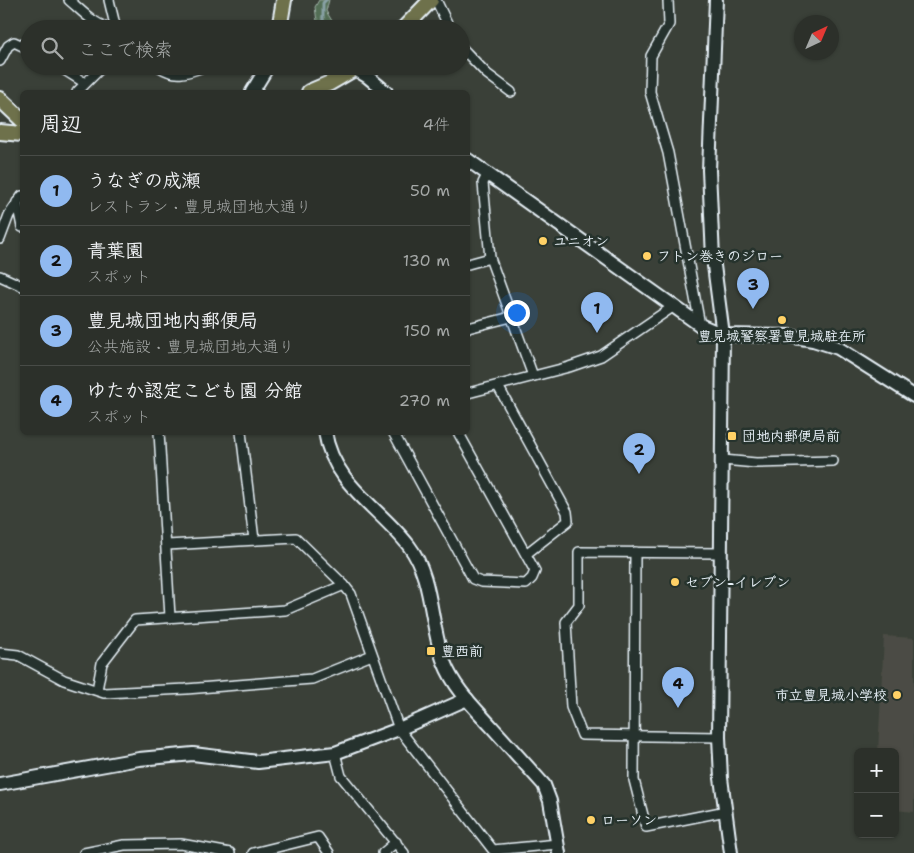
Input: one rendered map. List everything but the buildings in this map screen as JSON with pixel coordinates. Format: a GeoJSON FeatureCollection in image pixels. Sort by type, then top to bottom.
{"type":"FeatureCollection","features":[{"type":"Feature","properties":{"kind":"main road"},"geometry":{"type":"LineString","coordinates":[[281,20],[284,0]]}},
{"type":"Feature","properties":{"kind":"main road"},"geometry":{"type":"LineString","coordinates":[[412,20],[431,0]]}},
{"type":"Feature","properties":{"kind":"main road"},"geometry":{"type":"LineString","coordinates":[[332,88],[346,75]]}},
{"type":"Feature","properties":{"kind":"main road"},"geometry":{"type":"LineString","coordinates":[[0,99],[20,118]]}},
{"type":"Feature","properties":{"kind":"main road"},"geometry":{"type":"LineString","coordinates":[[0,132],[20,134]]}},
{"type":"Feature","properties":{"kind":"street"},"geometry":{"type":"LineString","coordinates":[[69,0],[93,20]]}},
{"type":"Feature","properties":{"kind":"street"},"geometry":{"type":"LineString","coordinates":[[109,0],[112,20]]}},
{"type":"Feature","properties":{"kind":"street"},"geometry":{"type":"LineString","coordinates":[[436,0],[446,20]]}},
{"type":"Feature","properties":{"kind":"street"},"geometry":{"type":"LineString","coordinates":[[668,0],[670,24],[651,56],[650,92],[668,153],[700,325]]}},
{"type":"Feature","properties":{"kind":"street"},"geometry":{"type":"LineString","coordinates":[[716,0],[709,170],[713,258],[723,335],[719,737],[721,778],[731,853]]}},
{"type":"Feature","properties":{"kind":"street"},"geometry":{"type":"LineString","coordinates":[[0,61],[8,46],[14,42],[20,45]]}},
{"type":"Feature","properties":{"kind":"street"},"geometry":{"type":"LineString","coordinates":[[470,56],[487,74],[511,92]]}},
{"type":"Feature","properties":{"kind":"street"},"geometry":{"type":"LineString","coordinates":[[72,75],[85,83]]}},
{"type":"Feature","properties":{"kind":"street"},"geometry":{"type":"LineString","coordinates":[[79,90],[93,75]]}},
{"type":"Feature","properties":{"kind":"street"},"geometry":{"type":"LineString","coordinates":[[253,90],[262,75]]}},
{"type":"Feature","properties":{"kind":"street"},"geometry":{"type":"LineString","coordinates":[[365,75],[384,90]]}},
{"type":"Feature","properties":{"kind":"street"},"geometry":{"type":"LineString","coordinates":[[470,162],[700,325],[723,335],[789,336],[813,340],[838,348],[914,396]]}},
{"type":"Feature","properties":{"kind":"street"},"geometry":{"type":"LineString","coordinates":[[487,175],[484,183],[490,258],[533,376]]}},
{"type":"Feature","properties":{"kind":"street"},"geometry":{"type":"LineString","coordinates":[[0,239],[9,215],[20,199]]}},
{"type":"Feature","properties":{"kind":"street"},"geometry":{"type":"LineString","coordinates":[[470,263],[490,258]]}},
{"type":"Feature","properties":{"kind":"street"},"geometry":{"type":"LineString","coordinates":[[0,276],[20,285]]}},
{"type":"Feature","properties":{"kind":"street"},"geometry":{"type":"LineString","coordinates":[[470,393],[601,356],[674,306]]}},
{"type":"Feature","properties":{"kind":"street"},"geometry":{"type":"LineString","coordinates":[[470,327],[511,317]]}},
{"type":"Feature","properties":{"kind":"street"},"geometry":{"type":"LineString","coordinates":[[498,386],[567,512],[568,521],[526,554]]}},
{"type":"Feature","properties":{"kind":"street"},"geometry":{"type":"LineString","coordinates":[[159,435],[170,617]]}},
{"type":"Feature","properties":{"kind":"street"},"geometry":{"type":"LineString","coordinates":[[241,435],[254,540]]}},
{"type":"Feature","properties":{"kind":"street"},"geometry":{"type":"LineString","coordinates":[[167,545],[296,538],[351,594],[399,730],[493,850],[558,849],[550,801],[544,785],[455,686],[443,661],[426,587],[410,547],[342,476],[332,458],[326,435]]}},
{"type":"Feature","properties":{"kind":"street"},"geometry":{"type":"LineString","coordinates":[[396,435],[473,579],[481,582],[526,584],[532,578],[535,571],[460,435]]}},
{"type":"Feature","properties":{"kind":"street"},"geometry":{"type":"LineString","coordinates":[[722,460],[756,463],[833,461]]}},
{"type":"Feature","properties":{"kind":"street"},"geometry":{"type":"LineString","coordinates":[[719,737],[582,735],[571,707],[566,622],[579,605],[579,552],[720,553]]}},
{"type":"Feature","properties":{"kind":"street"},"geometry":{"type":"LineString","coordinates":[[635,552],[634,780],[646,827],[726,811]]}},
{"type":"Feature","properties":{"kind":"street"},"geometry":{"type":"LineString","coordinates":[[97,690],[102,663],[135,620],[284,610],[344,585]]}},
{"type":"Feature","properties":{"kind":"street"},"geometry":{"type":"LineString","coordinates":[[0,653],[18,655],[64,680],[104,693],[186,689],[312,679],[372,655]]}},
{"type":"Feature","properties":{"kind":"street"},"geometry":{"type":"LineString","coordinates":[[0,784],[138,759],[193,754],[258,762],[335,753],[399,730],[467,699]]}},
{"type":"Feature","properties":{"kind":"street"},"geometry":{"type":"LineString","coordinates":[[335,753],[341,776],[404,853]]}},
{"type":"Feature","properties":{"kind":"street"},"geometry":{"type":"LineString","coordinates":[[253,853],[318,837],[329,853]]}},
{"type":"Feature","properties":{"kind":"street"},"geometry":{"type":"LineString","coordinates":[[383,853],[396,842]]}},
{"type":"Feature","properties":{"kind":"street"},"geometry":{"type":"LineString","coordinates":[[84,853],[124,845],[182,844],[230,853]]}},
{"type":"Feature","properties":{"kind":"street"},"geometry":{"type":"LineString","coordinates":[[124,845],[131,853]]}},
{"type":"Feature","properties":{"kind":"shaded area","name":"市立豊見城小学校"},"geometry":{"type":"Polygon","coordinates":[[[884,636],[914,638],[914,812],[899,810],[899,748],[878,748],[884,636]]]}},
{"type":"Feature","properties":{"kind":"green space"},"geometry":{"type":"Polygon","coordinates":[[[319,0],[329,0],[326,11],[332,20],[317,20],[315,7],[319,0]]]}},
{"type":"Feature","properties":{"kind":"waterway"},"geometry":{"type":"LineString","coordinates":[[323,20],[323,3],[326,0]]}},
{"type":"Feature","properties":{"kind":"place","name":"ユニオン"},"geometry":{"type":"Point","coordinates":[543,241]}},
{"type":"Feature","properties":{"kind":"place","name":"フトン巻きのジロー"},"geometry":{"type":"Point","coordinates":[647,256]}},
{"type":"Feature","properties":{"kind":"place","name":"豊見城団地内郵便局"},"geometry":{"type":"Point","coordinates":[753,309]}},
{"type":"Feature","properties":{"kind":"place","name":"豊見城警察署豊見城駐在所"},"geometry":{"type":"Point","coordinates":[782,320]}},
{"type":"Feature","properties":{"kind":"place","name":"うなぎの成瀬"},"geometry":{"type":"Point","coordinates":[597,333]}},
{"type":"Feature","properties":{"kind":"place","name":"団地内郵便局前"},"geometry":{"type":"Point","coordinates":[732,436]}},
{"type":"Feature","properties":{"kind":"place","name":"青葉園"},"geometry":{"type":"Point","coordinates":[639,474]}},
{"type":"Feature","properties":{"kind":"place","name":"セブン-イレブン"},"geometry":{"type":"Point","coordinates":[675,582]}},
{"type":"Feature","properties":{"kind":"place","name":"豊西前"},"geometry":{"type":"Point","coordinates":[431,651]}},
{"type":"Feature","properties":{"kind":"place","name":"市立豊見城小学校"},"geometry":{"type":"Point","coordinates":[897,695]}},
{"type":"Feature","properties":{"kind":"place","name":"ゆたか認定こども園 分館"},"geometry":{"type":"Point","coordinates":[678,708]}},
{"type":"Feature","properties":{"kind":"place","name":"ローソン"},"geometry":{"type":"Point","coordinates":[591,820]}}]}
